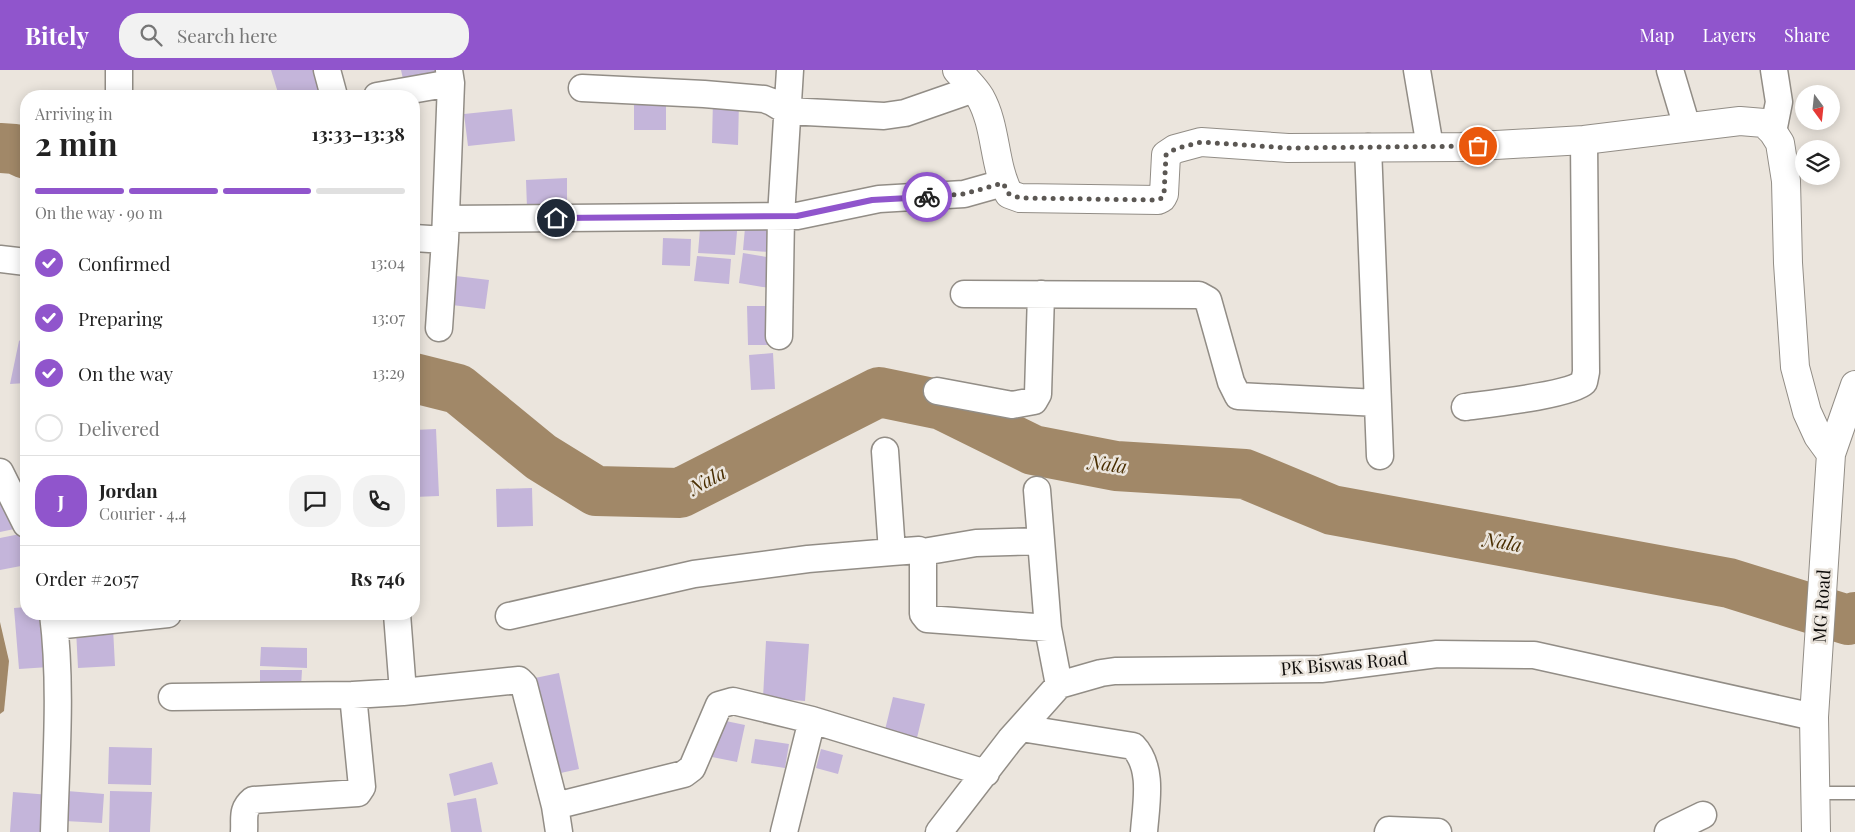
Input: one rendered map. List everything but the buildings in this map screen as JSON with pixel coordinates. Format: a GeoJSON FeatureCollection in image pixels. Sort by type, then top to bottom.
{"type":"FeatureCollection","features":[{"type":"Feature","properties":{"kind":"street"},"geometry":{"type":"LineString","coordinates":[[119,70],[119,90]]}},
{"type":"Feature","properties":{"kind":"street"},"geometry":{"type":"LineString","coordinates":[[327,70],[332,90]]}},
{"type":"Feature","properties":{"kind":"street"},"geometry":{"type":"LineString","coordinates":[[780,336],[781,216],[790,70]]}},
{"type":"Feature","properties":{"kind":"street"},"geometry":{"type":"LineString","coordinates":[[1417,70],[1430,147]]}},
{"type":"Feature","properties":{"kind":"street"},"geometry":{"type":"LineString","coordinates":[[1670,70],[1687,127]]}},
{"type":"Feature","properties":{"kind":"street"},"geometry":{"type":"LineString","coordinates":[[1774,70],[1779,102],[1774,132]]}},
{"type":"Feature","properties":{"kind":"street"},"geometry":{"type":"LineString","coordinates":[[399,90],[450,76],[445,230],[439,328]]}},
{"type":"Feature","properties":{"kind":"street"},"geometry":{"type":"LineString","coordinates":[[582,88],[764,99],[787,111],[894,116],[965,80],[979,95],[988,115],[1003,183],[1009,194],[1020,198],[1158,200],[1164,194],[1166,155],[1175,149],[1201,142],[1288,148],[1430,147],[1584,140],[1740,121],[1764,123],[1774,132],[1780,144],[1786,181],[1788,263],[1795,367],[1807,412],[1818,436],[1831,454]]}},
{"type":"Feature","properties":{"kind":"street"},"geometry":{"type":"LineString","coordinates":[[1465,407],[1557,393],[1574,389],[1584,382],[1586,372],[1584,140]]}},
{"type":"Feature","properties":{"kind":"street"},"geometry":{"type":"LineString","coordinates":[[1368,148],[1380,456]]}},
{"type":"Feature","properties":{"kind":"street"},"geometry":{"type":"LineString","coordinates":[[420,236],[445,230],[807,215],[879,199],[964,194],[1003,183]]}},
{"type":"Feature","properties":{"kind":"street"},"geometry":{"type":"LineString","coordinates":[[0,259],[20,261]]}},
{"type":"Feature","properties":{"kind":"street"},"geometry":{"type":"LineString","coordinates":[[964,294],[1199,295],[1204,297],[1210,304],[1230,382],[1238,396],[1246,398],[1378,403]]}},
{"type":"Feature","properties":{"kind":"street"},"geometry":{"type":"LineString","coordinates":[[937,391],[1012,405],[1034,401],[1038,394],[1041,294]]}},
{"type":"Feature","properties":{"kind":"street","name":"MG Road"},"geometry":{"type":"LineString","coordinates":[[1816,832],[1814,717],[1831,454],[1855,385]]}},
{"type":"Feature","properties":{"kind":"street"},"geometry":{"type":"LineString","coordinates":[[885,451],[892,552]]}},
{"type":"Feature","properties":{"kind":"street"},"geometry":{"type":"LineString","coordinates":[[0,472],[20,512]]}},
{"type":"Feature","properties":{"kind":"street"},"geometry":{"type":"LineString","coordinates":[[939,832],[1010,740],[1059,685],[1048,628],[1037,490]]}},
{"type":"Feature","properties":{"kind":"street"},"geometry":{"type":"LineString","coordinates":[[509,616],[694,574],[808,559],[919,550],[923,552],[976,543],[1041,541]]}},
{"type":"Feature","properties":{"kind":"street"},"geometry":{"type":"LineString","coordinates":[[923,552],[923,614],[927,619],[1048,628]]}},
{"type":"Feature","properties":{"kind":"street"},"geometry":{"type":"LineString","coordinates":[[54,620],[56,738],[54,832]]}},
{"type":"Feature","properties":{"kind":"street"},"geometry":{"type":"LineString","coordinates":[[397,620],[403,692]]}},
{"type":"Feature","properties":{"kind":"street","name":"PK Biswas Road"},"geometry":{"type":"LineString","coordinates":[[1059,685],[1115,671],[1322,668],[1437,654],[1534,655],[1814,717]]}},
{"type":"Feature","properties":{"kind":"street"},"geometry":{"type":"LineString","coordinates":[[172,698],[353,695],[403,692],[516,679],[524,685],[555,806],[559,832]]}},
{"type":"Feature","properties":{"kind":"street"},"geometry":{"type":"LineString","coordinates":[[244,832],[244,810],[253,800],[358,793],[360,791],[362,787],[353,695]]}},
{"type":"Feature","properties":{"kind":"street"},"geometry":{"type":"LineString","coordinates":[[555,806],[684,774],[692,768],[719,705],[723,702],[733,701],[812,720],[986,773]]}},
{"type":"Feature","properties":{"kind":"street"},"geometry":{"type":"LineString","coordinates":[[784,832],[812,720]]}},
{"type":"Feature","properties":{"kind":"street"},"geometry":{"type":"LineString","coordinates":[[1021,728],[1133,746],[1139,753],[1147,778],[1144,832]]}},
{"type":"Feature","properties":{"kind":"street"},"geometry":{"type":"LineString","coordinates":[[1668,832],[1703,815]]}},
{"type":"Feature","properties":{"kind":"street"},"geometry":{"type":"LineString","coordinates":[[1388,832],[1389,830],[1438,832]]}},
{"type":"Feature","properties":{"kind":"lane"},"geometry":{"type":"LineString","coordinates":[[1816,793],[1855,793]]}},
{"type":"Feature","properties":{"kind":"shaded area"},"geometry":{"type":"Polygon","coordinates":[[[0,622],[9,661],[4,711],[0,714],[0,622]]]}},
{"type":"Feature","properties":{"kind":"waterway","name":"Nala"},"geometry":{"type":"LineString","coordinates":[[0,148],[20,151]]}},
{"type":"Feature","properties":{"kind":"waterway","name":"Nala"},"geometry":{"type":"LineString","coordinates":[[420,380],[458,389],[541,457],[596,491],[680,493],[879,392],[942,405],[1033,450],[1116,466],[1245,474],[1332,510],[1729,583],[1848,620],[1855,617]]}},
{"type":"Feature","properties":{"kind":"way so far"},"geometry":{"type":"LineString","coordinates":[[927,197],[957,196],[1003,183],[1009,194],[1020,198],[1158,200],[1164,194],[1166,155],[1175,149],[1201,142],[1288,148],[1478,146]]}},
{"type":"Feature","properties":{"kind":"route"},"geometry":{"type":"LineString","coordinates":[[556,218],[797,216],[872,200],[927,197]]}}]}
